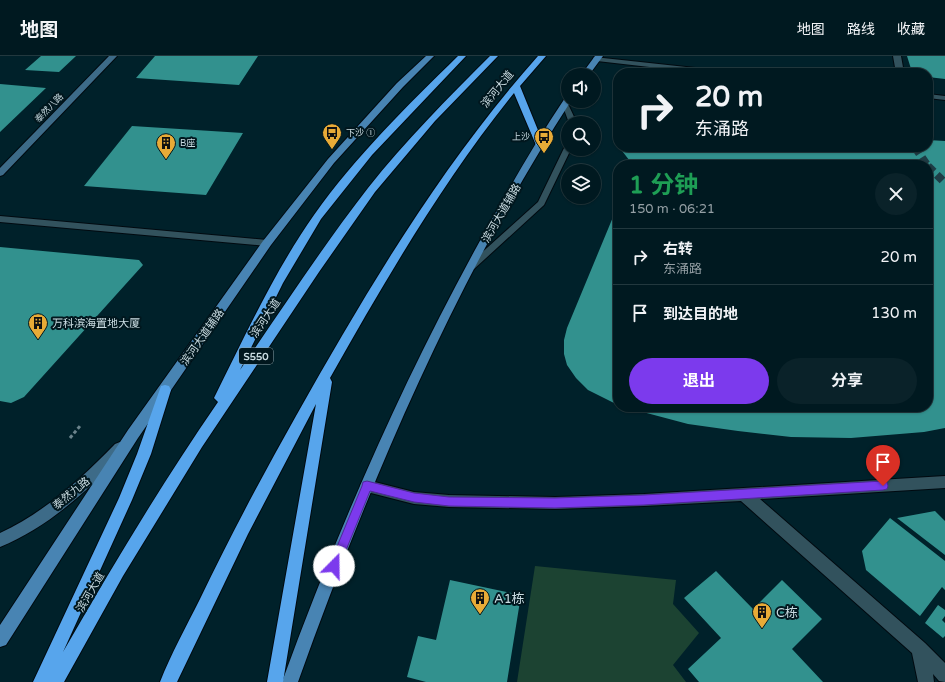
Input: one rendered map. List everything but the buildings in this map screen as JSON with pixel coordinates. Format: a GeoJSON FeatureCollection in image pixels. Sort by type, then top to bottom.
{"type":"FeatureCollection","features":[{"type":"Feature","properties":{"kind":"highway"},"geometry":{"type":"LineString","coordinates":[[197,443],[294,253],[318,216],[353,171],[422,96],[462,56]]}},
{"type":"Feature","properties":{"kind":"highway","name":"滨河大道"},"geometry":{"type":"LineString","coordinates":[[55,682],[118,571],[197,443],[315,269],[372,190],[432,119],[494,56]]}},
{"type":"Feature","properties":{"kind":"highway","name":"滨河大道"},"geometry":{"type":"LineString","coordinates":[[168,682],[254,508],[328,372],[392,263],[448,176],[516,87],[542,56]]}},
{"type":"Feature","properties":{"kind":"highway"},"geometry":{"type":"LineString","coordinates":[[516,87],[540,145]]}},
{"type":"Feature","properties":{"kind":"highway"},"geometry":{"type":"LineString","coordinates":[[275,682],[328,372]]}},
{"type":"Feature","properties":{"kind":"highway"},"geometry":{"type":"LineString","coordinates":[[41,682],[125,500],[144,454],[165,390]]}},
{"type":"Feature","properties":{"kind":"main road","name":"滨河大道辅路"},"geometry":{"type":"LineString","coordinates":[[0,638],[133,434],[267,243],[331,161],[400,85],[430,56]]}},
{"type":"Feature","properties":{"kind":"main road"},"geometry":{"type":"LineString","coordinates":[[590,68],[598,57]]}},
{"type":"Feature","properties":{"kind":"main road","name":"滨河大道辅路"},"geometry":{"type":"LineString","coordinates":[[290,682],[367,486],[415,377],[469,268],[540,145],[563,108]]}},
{"type":"Feature","properties":{"kind":"street","name":"泰然八路"},"geometry":{"type":"LineString","coordinates":[[0,173],[113,56]]}},
{"type":"Feature","properties":{"kind":"street"},"geometry":{"type":"LineString","coordinates":[[897,56],[899,68]]}},
{"type":"Feature","properties":{"kind":"street"},"geometry":{"type":"LineString","coordinates":[[598,57],[684,68]]}},
{"type":"Feature","properties":{"kind":"street"},"geometry":{"type":"LineString","coordinates":[[933,97],[945,98]]}},
{"type":"Feature","properties":{"kind":"street"},"geometry":{"type":"LineString","coordinates":[[0,219],[267,243]]}},
{"type":"Feature","properties":{"kind":"street","name":"泰然九路"},"geometry":{"type":"LineString","coordinates":[[0,540],[22,529],[42,516],[78,489],[97,472],[133,434]]}},
{"type":"Feature","properties":{"kind":"street"},"geometry":{"type":"LineString","coordinates":[[367,486],[414,498],[482,503],[570,503],[945,482]]}},
{"type":"Feature","properties":{"kind":"street"},"geometry":{"type":"LineString","coordinates":[[744,494],[919,649],[945,675]]}},
{"type":"Feature","properties":{"kind":"street"},"geometry":{"type":"LineString","coordinates":[[919,649],[926,682]]}},
{"type":"Feature","properties":{"kind":"lane"},"geometry":{"type":"LineString","coordinates":[[469,268],[541,203],[564,156]]}},
{"type":"Feature","properties":{"kind":"path"},"geometry":{"type":"LineString","coordinates":[[70,438],[80,426]]}},
{"type":"Feature","properties":{"kind":"green space"},"geometry":{"type":"Polygon","coordinates":[[[535,566],[676,580],[673,604],[699,633],[673,665],[686,682],[517,682],[535,566]]]}},
{"type":"Feature","properties":{"kind":"tunnel"},"geometry":{"type":"LineString","coordinates":[[918,152],[924,160]]}},
{"type":"Feature","properties":{"kind":"tunnel"},"geometry":{"type":"LineString","coordinates":[[933,171],[945,183]]}},
{"type":"Feature","properties":{"kind":"place","name":"下沙 ①"},"geometry":{"type":"Point","coordinates":[332,150]}},
{"type":"Feature","properties":{"kind":"place","name":"上沙"},"geometry":{"type":"Point","coordinates":[544,154]}},
{"type":"Feature","properties":{"kind":"place","name":"B座"},"geometry":{"type":"Point","coordinates":[166,160]}},
{"type":"Feature","properties":{"kind":"place","name":"万科滨海置地大厦"},"geometry":{"type":"Point","coordinates":[38,340]}},
{"type":"Feature","properties":{"kind":"place","name":"A1栋"},"geometry":{"type":"Point","coordinates":[480,615]}},
{"type":"Feature","properties":{"kind":"place","name":"C栋"},"geometry":{"type":"Point","coordinates":[762,629]}},
{"type":"Feature","properties":{"kind":"route"},"geometry":{"type":"LineString","coordinates":[[334,566],[367,486],[414,498],[482,503],[555,503],[644,500],[883,486]]}}]}
